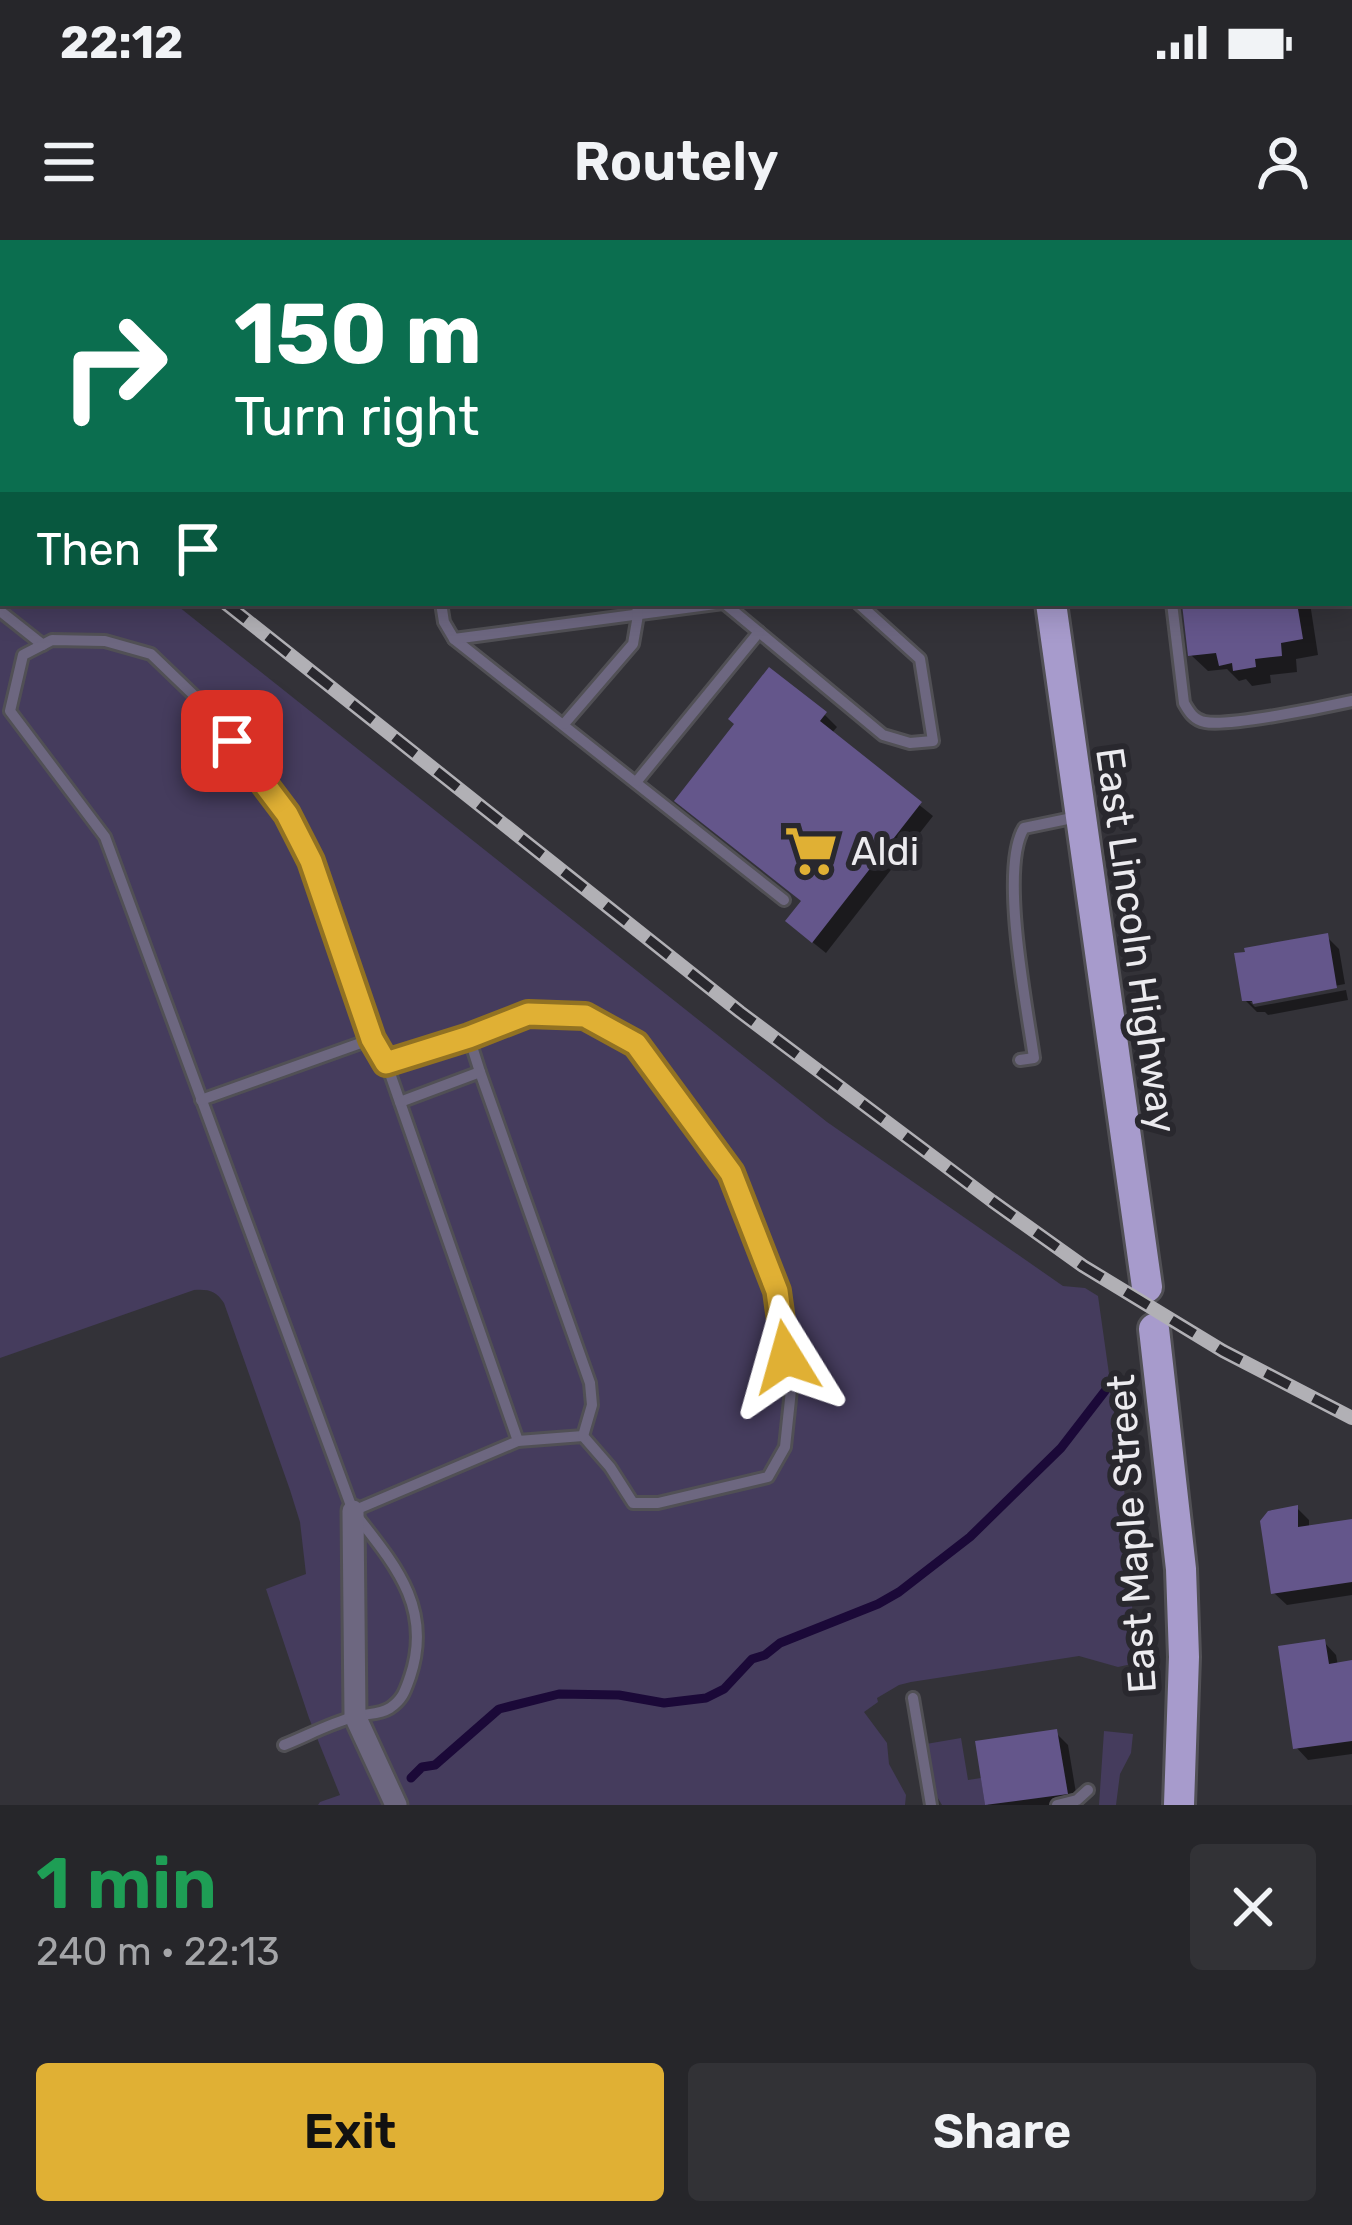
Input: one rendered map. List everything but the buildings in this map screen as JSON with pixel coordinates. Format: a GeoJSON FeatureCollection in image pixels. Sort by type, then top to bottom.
{"type":"FeatureCollection","features":[{"type":"Feature","properties":{"kind":"main road","name":"East Lincoln Highway"},"geometry":{"type":"LineString","coordinates":[[1051,606],[1148,1288]]}},
{"type":"Feature","properties":{"kind":"main road","name":"East Maple Street"},"geometry":{"type":"LineString","coordinates":[[1154,1329],[1181,1569],[1184,1657],[1179,1805]]}},
{"type":"Feature","properties":{"kind":"street"},"geometry":{"type":"LineString","coordinates":[[353,1511],[355,1716],[396,1805]]}},
{"type":"Feature","properties":{"kind":"lane"},"geometry":{"type":"LineString","coordinates":[[441,606],[454,639],[784,900]]}},
{"type":"Feature","properties":{"kind":"lane"},"geometry":{"type":"LineString","coordinates":[[454,639],[680,606]]}},
{"type":"Feature","properties":{"kind":"lane"},"geometry":{"type":"LineString","coordinates":[[727,606],[883,735],[910,743],[933,740],[920,659],[861,606]]}},
{"type":"Feature","properties":{"kind":"lane"},"geometry":{"type":"LineString","coordinates":[[1172,606],[1184,703],[1190,715],[1205,722],[1238,720],[1352,701]]}},
{"type":"Feature","properties":{"kind":"lane"},"geometry":{"type":"LineString","coordinates":[[564,724],[633,644],[638,609]]}},
{"type":"Feature","properties":{"kind":"lane"},"geometry":{"type":"LineString","coordinates":[[0,611],[43,645]]}},
{"type":"Feature","properties":{"kind":"lane"},"geometry":{"type":"LineString","coordinates":[[637,782],[759,632]]}},
{"type":"Feature","properties":{"kind":"lane"},"geometry":{"type":"LineString","coordinates":[[284,1745],[355,1716],[384,1712],[402,1699],[418,1633],[412,1598],[393,1563],[353,1511],[105,837],[5,711],[22,655],[52,640],[106,641],[151,654],[205,705],[287,814],[311,861],[372,1039],[386,1063],[518,1442]]}},
{"type":"Feature","properties":{"kind":"lane"},"geometry":{"type":"LineString","coordinates":[[1020,1060],[1034,1058],[1017,928],[1015,849],[1024,828],[1081,816]]}},
{"type":"Feature","properties":{"kind":"lane"},"geometry":{"type":"LineString","coordinates":[[386,1063],[528,1014],[585,1016],[636,1044],[731,1173],[777,1291],[791,1390],[785,1447],[768,1478],[658,1503],[633,1503],[583,1436]]}},
{"type":"Feature","properties":{"kind":"lane"},"geometry":{"type":"LineString","coordinates":[[469,1037],[590,1383],[592,1405],[583,1436]]}},
{"type":"Feature","properties":{"kind":"lane"},"geometry":{"type":"LineString","coordinates":[[201,1100],[372,1039]]}},
{"type":"Feature","properties":{"kind":"lane"},"geometry":{"type":"LineString","coordinates":[[400,1102],[480,1072]]}},
{"type":"Feature","properties":{"kind":"lane"},"geometry":{"type":"LineString","coordinates":[[353,1511],[518,1442],[583,1436]]}},
{"type":"Feature","properties":{"kind":"lane"},"geometry":{"type":"LineString","coordinates":[[913,1698],[931,1805]]}},
{"type":"Feature","properties":{"kind":"lane"},"geometry":{"type":"LineString","coordinates":[[1057,1805],[1077,1800],[1088,1790]]}},
{"type":"Feature","properties":{"kind":"shaded area"},"geometry":{"type":"Polygon","coordinates":[[[0,606],[178,606],[827,1122],[1063,1286],[1085,1288],[1098,1296],[1123,1473],[1136,1663],[1118,1667],[1079,1656],[911,1682],[877,1698],[864,1712],[887,1743],[889,1764],[906,1795],[905,1805],[318,1805],[340,1795],[266,1589],[306,1574],[300,1522],[224,1303],[212,1292],[194,1290],[0,1358],[0,606]]]}},
{"type":"Feature","properties":{"kind":"shaded area"},"geometry":{"type":"Polygon","coordinates":[[[1104,1731],[1133,1734],[1116,1805],[1099,1805],[1104,1731]]]}},
{"type":"Feature","properties":{"kind":"shaded area"},"geometry":{"type":"Polygon","coordinates":[[[961,1738],[968,1780],[981,1778],[985,1805],[942,1805],[933,1790],[926,1744],[961,1738]]]}},
{"type":"Feature","properties":{"kind":"waterway"},"geometry":{"type":"LineString","coordinates":[[411,1778],[422,1767],[435,1765],[499,1709],[559,1694],[619,1695],[664,1703],[706,1698],[724,1689],[752,1659],[780,1643],[878,1604],[970,1537],[1061,1448],[1105,1391]]}},
{"type":"Feature","properties":{"kind":"railway"},"geometry":{"type":"LineString","coordinates":[[229,606],[740,1012],[992,1201],[1083,1266],[1223,1351],[1352,1418]]}},
{"type":"Feature","properties":{"kind":"place","name":"Aldi"},"geometry":{"type":"Point","coordinates":[811,851]}},
{"type":"Feature","properties":{"kind":"route"},"geometry":{"type":"LineString","coordinates":[[232,741],[287,814],[311,861],[372,1039],[386,1063],[528,1014],[585,1016],[636,1044],[731,1173],[777,1291],[786,1357]]}}]}
